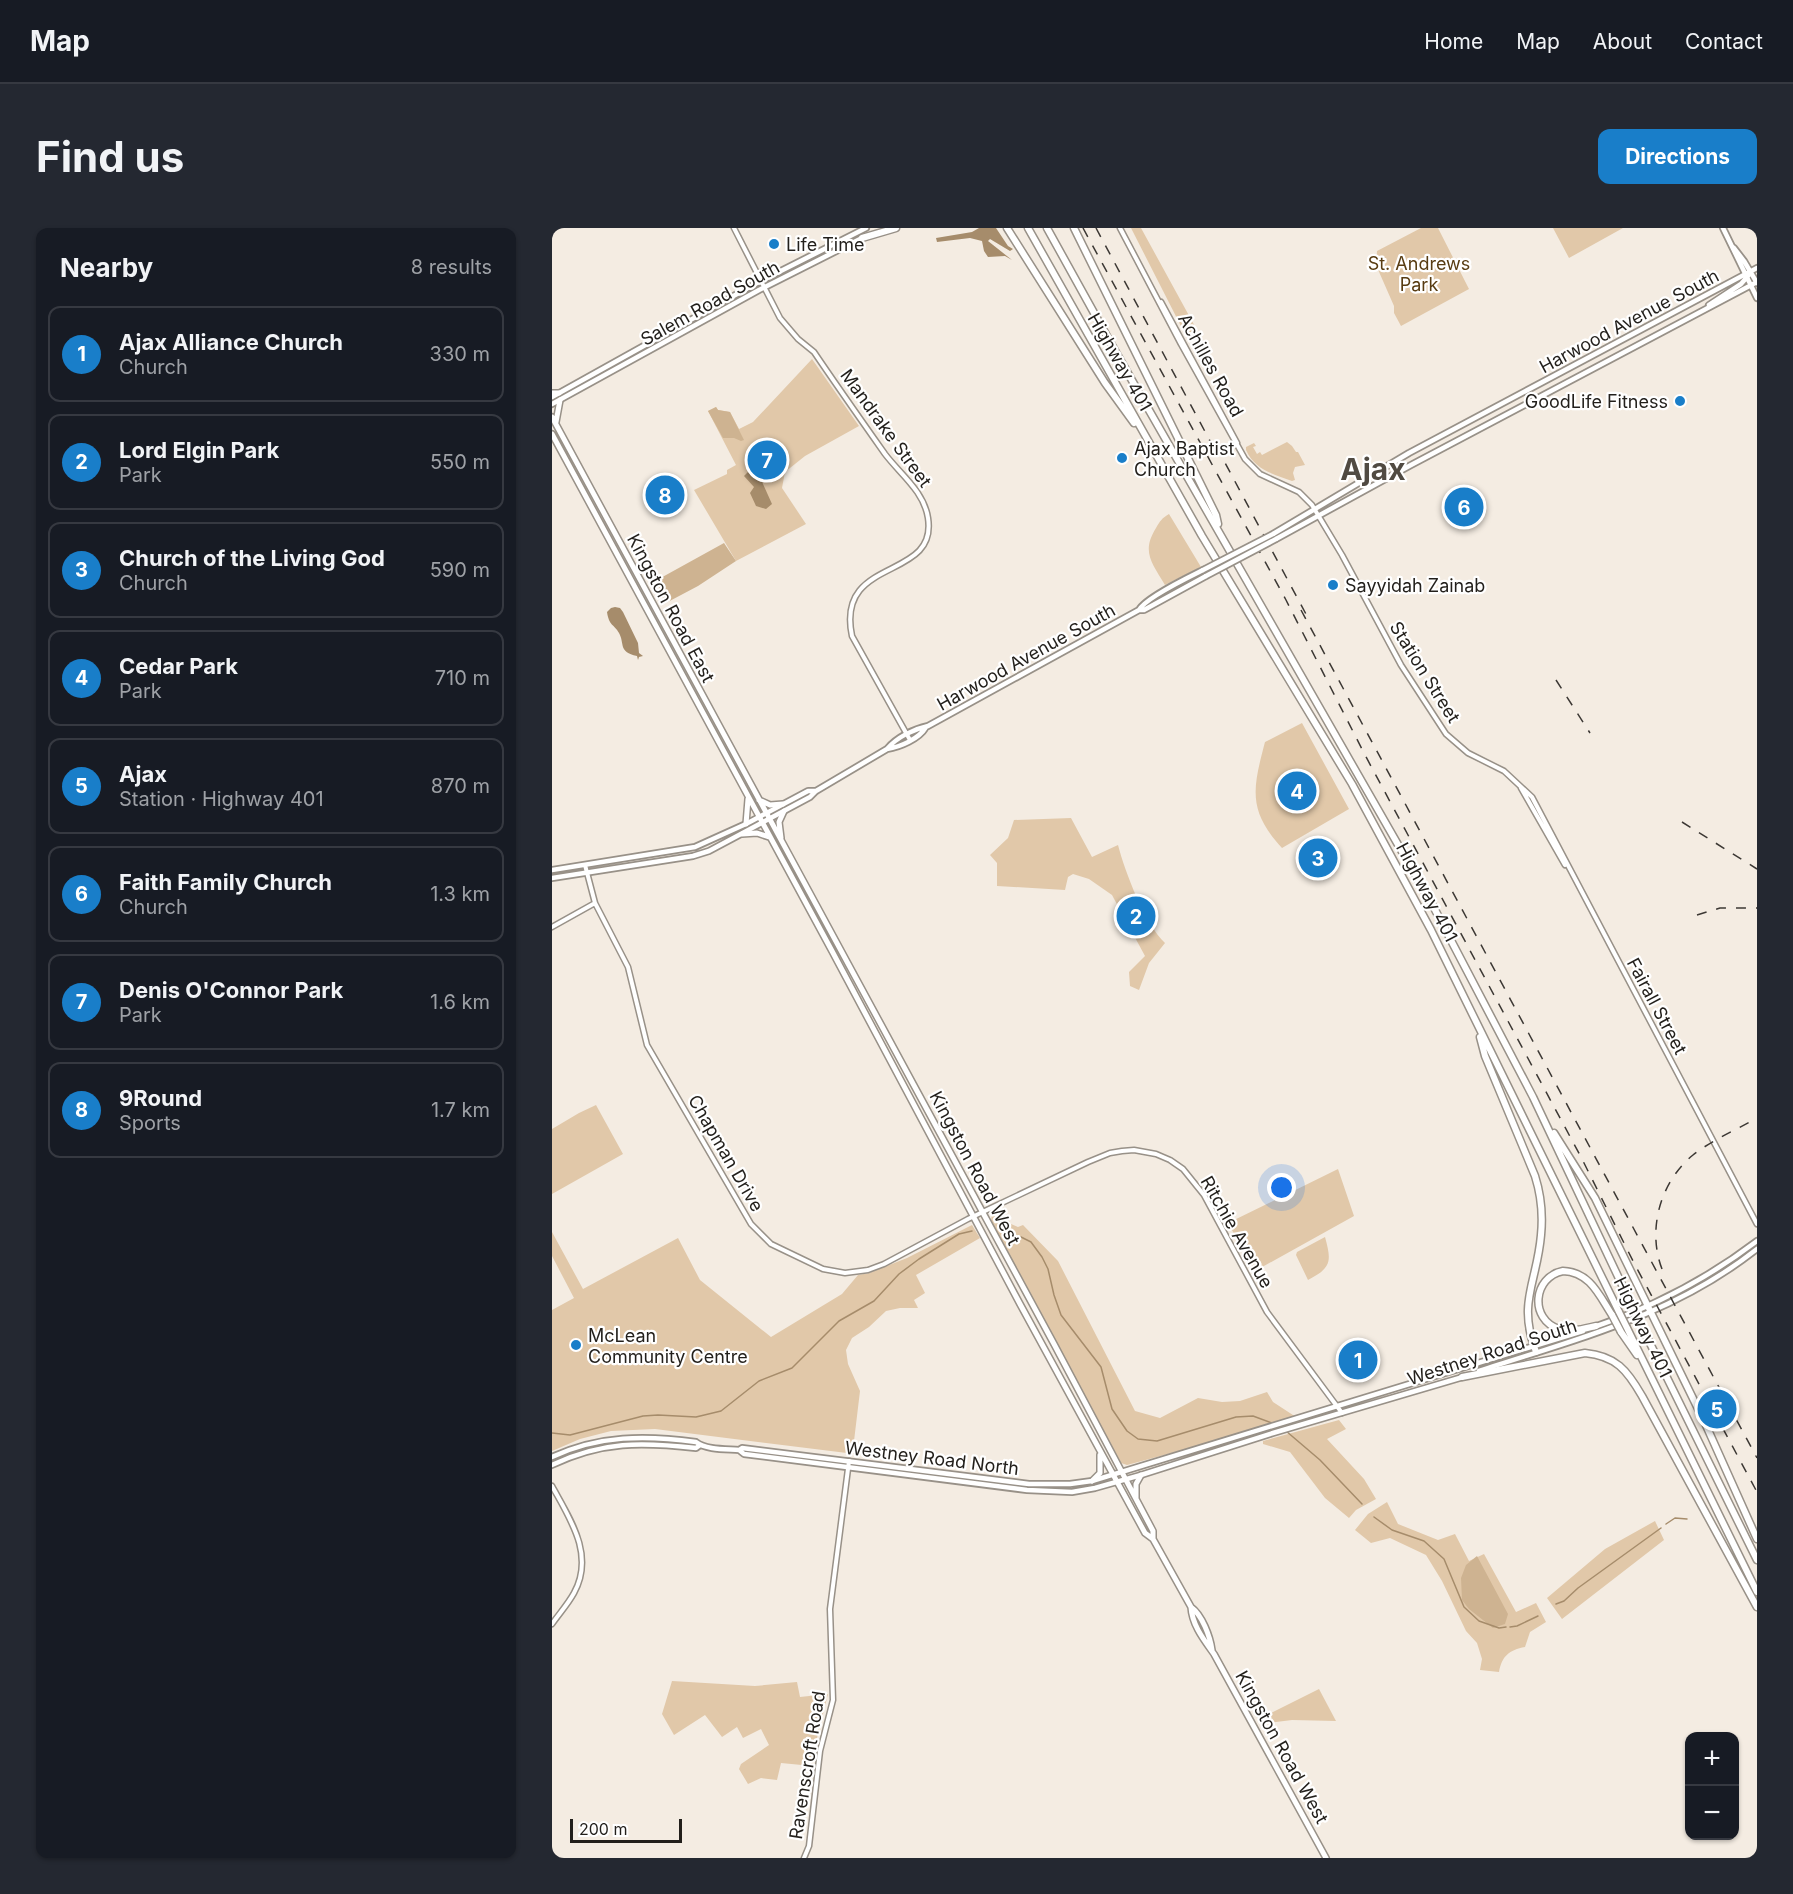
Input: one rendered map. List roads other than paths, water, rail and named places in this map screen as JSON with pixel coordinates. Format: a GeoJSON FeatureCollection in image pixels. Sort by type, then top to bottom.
{"type":"FeatureCollection","features":[{"type":"Feature","properties":{"kind":"highway"},"geometry":{"type":"LineString","coordinates":[[862,238],[896,228]]}},
{"type":"Feature","properties":{"kind":"highway"},"geometry":{"type":"LineString","coordinates":[[1006,228],[1106,383],[1155,453]]}},
{"type":"Feature","properties":{"kind":"highway","name":"Highway 401"},"geometry":{"type":"LineString","coordinates":[[1028,228],[1155,453],[1352,784],[1431,930],[1624,1330],[1643,1362],[1757,1592]]}},
{"type":"Feature","properties":{"kind":"highway","name":"Highway 401"},"geometry":{"type":"LineString","coordinates":[[1047,228],[1432,904],[1533,1097],[1640,1323],[1757,1560]]}},
{"type":"Feature","properties":{"kind":"highway"},"geometry":{"type":"LineString","coordinates":[[1074,228],[1216,515],[1221,534]]}},
{"type":"Feature","properties":{"kind":"highway"},"geometry":{"type":"LineString","coordinates":[[1478,1028],[1485,1056],[1539,1190],[1542,1215],[1541,1237],[1527,1305],[1528,1326],[1535,1349]]}},
{"type":"Feature","properties":{"kind":"highway"},"geometry":{"type":"LineString","coordinates":[[1533,1097],[1595,1198],[1651,1309],[1757,1539]]}},
{"type":"Feature","properties":{"kind":"highway"},"geometry":{"type":"LineString","coordinates":[[1596,1326],[1567,1330],[1559,1329],[1547,1322],[1542,1317],[1538,1301],[1539,1293],[1547,1280],[1563,1271],[1583,1276],[1616,1313]]}},
{"type":"Feature","properties":{"kind":"highway"},"geometry":{"type":"LineString","coordinates":[[1462,1377],[1585,1353],[1598,1354],[1623,1367],[1632,1378],[1757,1607]]}},
{"type":"Feature","properties":{"kind":"main road","name":"Salem Road South"},"geometry":{"type":"LineString","coordinates":[[554,394],[762,281],[866,228]]}},
{"type":"Feature","properties":{"kind":"main road","name":"Salem Road South"},"geometry":{"type":"LineString","coordinates":[[552,405],[765,287],[882,228]]}},
{"type":"Feature","properties":{"kind":"main road"},"geometry":{"type":"LineString","coordinates":[[1723,228],[1746,276],[1755,281]]}},
{"type":"Feature","properties":{"kind":"main road"},"geometry":{"type":"LineString","coordinates":[[1733,247],[1755,281],[1757,298]]}},
{"type":"Feature","properties":{"kind":"main road","name":"Harwood Avenue South"},"geometry":{"type":"LineString","coordinates":[[1139,610],[1149,601],[1273,534],[1409,453],[1746,276],[1757,268]]}},
{"type":"Feature","properties":{"kind":"main road"},"geometry":{"type":"LineString","coordinates":[[1700,312],[1746,276]]}},
{"type":"Feature","properties":{"kind":"main road","name":"Harwood Avenue South"},"geometry":{"type":"LineString","coordinates":[[767,816],[784,812],[810,797],[816,791],[887,749],[892,742],[909,737],[922,727],[926,727],[1139,610],[1144,610],[1755,281]]}},
{"type":"Feature","properties":{"kind":"main road"},"geometry":{"type":"LineString","coordinates":[[1671,315],[1675,326]]}},
{"type":"Feature","properties":{"kind":"main road"},"geometry":{"type":"LineString","coordinates":[[556,424],[560,400]]}},
{"type":"Feature","properties":{"kind":"main road"},"geometry":{"type":"LineString","coordinates":[[1484,414],[1488,425]]}},
{"type":"Feature","properties":{"kind":"main road","name":"Kingston Road East"},"geometry":{"type":"LineString","coordinates":[[552,417],[767,816]]}},
{"type":"Feature","properties":{"kind":"main road","name":"Kingston Road East"},"geometry":{"type":"LineString","coordinates":[[552,434],[760,820]]}},
{"type":"Feature","properties":{"kind":"main road","name":"Harwood Avenue South"},"geometry":{"type":"LineString","coordinates":[[760,820],[783,804],[808,791],[816,791]]}},
{"type":"Feature","properties":{"kind":"main road"},"geometry":{"type":"LineString","coordinates":[[746,824],[748,798]]}},
{"type":"Feature","properties":{"kind":"main road"},"geometry":{"type":"LineString","coordinates":[[758,799],[770,804],[783,804]]}},
{"type":"Feature","properties":{"kind":"main road"},"geometry":{"type":"LineString","coordinates":[[782,843],[779,822],[784,812]]}},
{"type":"Feature","properties":{"kind":"main road","name":"Kingston Road West"},"geometry":{"type":"LineString","coordinates":[[767,816],[1153,1531],[1153,1539]]}},
{"type":"Feature","properties":{"kind":"main road"},"geometry":{"type":"LineString","coordinates":[[552,870],[695,847],[760,820]]}},
{"type":"Feature","properties":{"kind":"main road"},"geometry":{"type":"LineString","coordinates":[[552,878],[693,856],[709,851],[742,834],[760,820]]}},
{"type":"Feature","properties":{"kind":"main road","name":"Kingston Road West"},"geometry":{"type":"LineString","coordinates":[[760,820],[1098,1447],[1145,1533],[1153,1539],[1191,1607],[1191,1615],[1201,1635],[1212,1650],[1326,1858]]}},
{"type":"Feature","properties":{"kind":"main road"},"geometry":{"type":"LineString","coordinates":[[742,834],[757,833],[769,837]]}},
{"type":"Feature","properties":{"kind":"main road","name":"Westney Road South"},"geometry":{"type":"LineString","coordinates":[[1118,1482],[1462,1377],[1596,1326],[1651,1309],[1717,1269],[1757,1241]]}},
{"type":"Feature","properties":{"kind":"main road","name":"Westney Road South"},"geometry":{"type":"LineString","coordinates":[[1121,1472],[1336,1407],[1611,1329],[1705,1285],[1757,1249]]}},
{"type":"Feature","properties":{"kind":"main road","name":"Westney Road North"},"geometry":{"type":"LineString","coordinates":[[552,1457],[582,1444],[614,1438],[664,1438],[739,1450],[742,1448],[1029,1484],[1053,1485],[1092,1481],[1121,1472]]}},
{"type":"Feature","properties":{"kind":"main road","name":"Westney Road North"},"geometry":{"type":"LineString","coordinates":[[552,1465],[583,1452],[620,1444],[657,1443],[696,1448],[700,1445]]}},
{"type":"Feature","properties":{"kind":"main road"},"geometry":{"type":"LineString","coordinates":[[1092,1481],[1101,1469],[1098,1447]]}},
{"type":"Feature","properties":{"kind":"main road","name":"Westney Road North"},"geometry":{"type":"LineString","coordinates":[[739,1450],[744,1454],[1049,1492],[1084,1490],[1118,1482]]}},
{"type":"Feature","properties":{"kind":"main road"},"geometry":{"type":"LineString","coordinates":[[1136,1500],[1136,1484],[1141,1475]]}},
{"type":"Feature","properties":{"kind":"main road"},"geometry":{"type":"LineString","coordinates":[[964,1482],[965,1476]]}},
{"type":"Feature","properties":{"kind":"street","name":"Mandrake Street"},"geometry":{"type":"LineString","coordinates":[[735,228],[780,318],[798,339],[814,352],[887,456],[917,491],[925,505],[928,530],[918,553],[867,583],[854,597],[849,621],[852,636],[909,737]]}},
{"type":"Feature","properties":{"kind":"street","name":"Achilles Road"},"geometry":{"type":"LineString","coordinates":[[1120,228],[1234,435],[1239,449],[1256,470],[1299,492],[1318,516]]}},
{"type":"Feature","properties":{"kind":"street","name":"Station Street"},"geometry":{"type":"LineString","coordinates":[[1318,516],[1401,665],[1425,699],[1439,725],[1454,742],[1468,753],[1504,771],[1532,797],[1542,814]]}},
{"type":"Feature","properties":{"kind":"street","name":"Station Street"},"geometry":{"type":"LineString","coordinates":[[1519,784],[1550,841],[1569,870]]}},
{"type":"Feature","properties":{"kind":"street","name":"Fairall Street"},"geometry":{"type":"LineString","coordinates":[[1542,814],[1569,870],[1757,1224]]}},
{"type":"Feature","properties":{"kind":"street","name":"Chapman Drive"},"geometry":{"type":"LineString","coordinates":[[585,865],[595,903],[628,967],[640,1020],[651,1053],[689,1114],[751,1224],[766,1239],[783,1250],[823,1269],[851,1273],[884,1264],[974,1216]]}},
{"type":"Feature","properties":{"kind":"street"},"geometry":{"type":"LineString","coordinates":[[552,927],[595,903]]}},
{"type":"Feature","properties":{"kind":"street","name":"Ritchie Avenue"},"geometry":{"type":"LineString","coordinates":[[974,1216],[1058,1175],[1110,1153],[1134,1150],[1149,1152],[1170,1160],[1183,1169],[1204,1194],[1267,1312],[1342,1413]]}},
{"type":"Feature","properties":{"kind":"street","name":"Fairall Street"},"geometry":{"type":"LineString","coordinates":[[1749,1209],[1757,1215]]}},
{"type":"Feature","properties":{"kind":"street","name":"Ravenscroft Road"},"geometry":{"type":"LineString","coordinates":[[804,1858],[809,1846],[820,1751],[833,1700],[830,1608],[849,1461]]}},
{"type":"Feature","properties":{"kind":"street"},"geometry":{"type":"LineString","coordinates":[[552,1486],[577,1533],[582,1561],[574,1593],[552,1624]]}},
{"type":"Feature","properties":{"kind":"waterway"},"geometry":{"type":"LineString","coordinates":[[552,1433],[570,1435],[643,1416],[696,1417],[721,1411],[759,1381],[792,1368],[839,1321],[874,1301],[899,1274],[919,1259],[959,1234],[972,1231]]}},
{"type":"Feature","properties":{"kind":"waterway"},"geometry":{"type":"LineString","coordinates":[[1008,1233],[1015,1238],[1021,1237],[1031,1242],[1042,1257],[1048,1269],[1061,1315],[1101,1367],[1112,1409],[1127,1431],[1138,1439],[1157,1441],[1236,1417],[1253,1416],[1272,1423]]}},
{"type":"Feature","properties":{"kind":"waterway"},"geometry":{"type":"LineString","coordinates":[[1286,1431],[1320,1460],[1362,1504]]}},
{"type":"Feature","properties":{"kind":"waterway"},"geometry":{"type":"LineString","coordinates":[[1374,1517],[1392,1530],[1424,1541],[1444,1559],[1464,1607],[1479,1621],[1499,1628],[1506,1627]]}},
{"type":"Feature","properties":{"kind":"waterway"},"geometry":{"type":"LineString","coordinates":[[1666,1524],[1675,1518],[1687,1519]]}},
{"type":"Feature","properties":{"kind":"waterway"},"geometry":{"type":"LineString","coordinates":[[1556,1604],[1564,1601],[1578,1588],[1661,1528]]}},
{"type":"Feature","properties":{"kind":"waterway"},"geometry":{"type":"LineString","coordinates":[[1510,1627],[1538,1616]]}},
{"type":"Feature","properties":{"kind":"railway"},"geometry":{"type":"LineString","coordinates":[[1083,228],[1286,600],[1365,755],[1581,1157],[1634,1263],[1757,1492]]}},
{"type":"Feature","properties":{"kind":"railway"},"geometry":{"type":"LineString","coordinates":[[1096,228],[1217,454]]}},
{"type":"Feature","properties":{"kind":"railway"},"geometry":{"type":"LineString","coordinates":[[1216,446],[1307,616]]}},
{"type":"Feature","properties":{"kind":"railway"},"geometry":{"type":"LineString","coordinates":[[1301,610],[1757,1458]]}},
{"type":"Feature","properties":{"kind":"railway"},"geometry":{"type":"LineString","coordinates":[[1556,680],[1590,733]]}},
{"type":"Feature","properties":{"kind":"railway"},"geometry":{"type":"LineString","coordinates":[[1682,822],[1757,869]]}},
{"type":"Feature","properties":{"kind":"railway"},"geometry":{"type":"LineString","coordinates":[[1697,915],[1720,908],[1757,908]]}},
{"type":"Feature","properties":{"kind":"railway"},"geometry":{"type":"LineString","coordinates":[[1662,1269],[1656,1239],[1657,1223],[1665,1193],[1672,1179],[1693,1155],[1757,1118]]}},
{"type":"Feature","properties":{"kind":"place","name":"Life Time"},"geometry":{"type":"Point","coordinates":[774,244]}},
{"type":"Feature","properties":{"kind":"place","name":"GoodLife Fitness"},"geometry":{"type":"Point","coordinates":[1680,401]}},
{"type":"Feature","properties":{"kind":"place","name":"Ajax Baptist Church"},"geometry":{"type":"Point","coordinates":[1122,458]}},
{"type":"Feature","properties":{"kind":"place","name":"Denis O'Connor Park"},"geometry":{"type":"Point","coordinates":[767,460]}},
{"type":"Feature","properties":{"kind":"place","name":"9Round"},"geometry":{"type":"Point","coordinates":[665,495]}},
{"type":"Feature","properties":{"kind":"place","name":"Faith Family Church"},"geometry":{"type":"Point","coordinates":[1464,507]}},
{"type":"Feature","properties":{"kind":"place","name":"Sayyidah Zainab"},"geometry":{"type":"Point","coordinates":[1333,585]}},
{"type":"Feature","properties":{"kind":"place","name":"Cedar Park"},"geometry":{"type":"Point","coordinates":[1297,791]}},
{"type":"Feature","properties":{"kind":"place","name":"Church of the Living God"},"geometry":{"type":"Point","coordinates":[1318,858]}},
{"type":"Feature","properties":{"kind":"place","name":"Lord Elgin Park"},"geometry":{"type":"Point","coordinates":[1136,916]}},
{"type":"Feature","properties":{"kind":"place","name":"McLean Community Centre"},"geometry":{"type":"Point","coordinates":[576,1345]}},
{"type":"Feature","properties":{"kind":"place","name":"Ajax Alliance Church"},"geometry":{"type":"Point","coordinates":[1358,1360]}},
{"type":"Feature","properties":{"kind":"place","name":"Ajax"},"geometry":{"type":"Point","coordinates":[1717,1409]}},
{"type":"Feature","properties":{"kind":"district","name":"Ajax"},"geometry":{"type":"Point","coordinates":[1373,469]}},
{"type":"Feature","properties":{"kind":"park label","name":"St. Andrews Park"},"geometry":{"type":"Point","coordinates":[1419,273]}}]}
